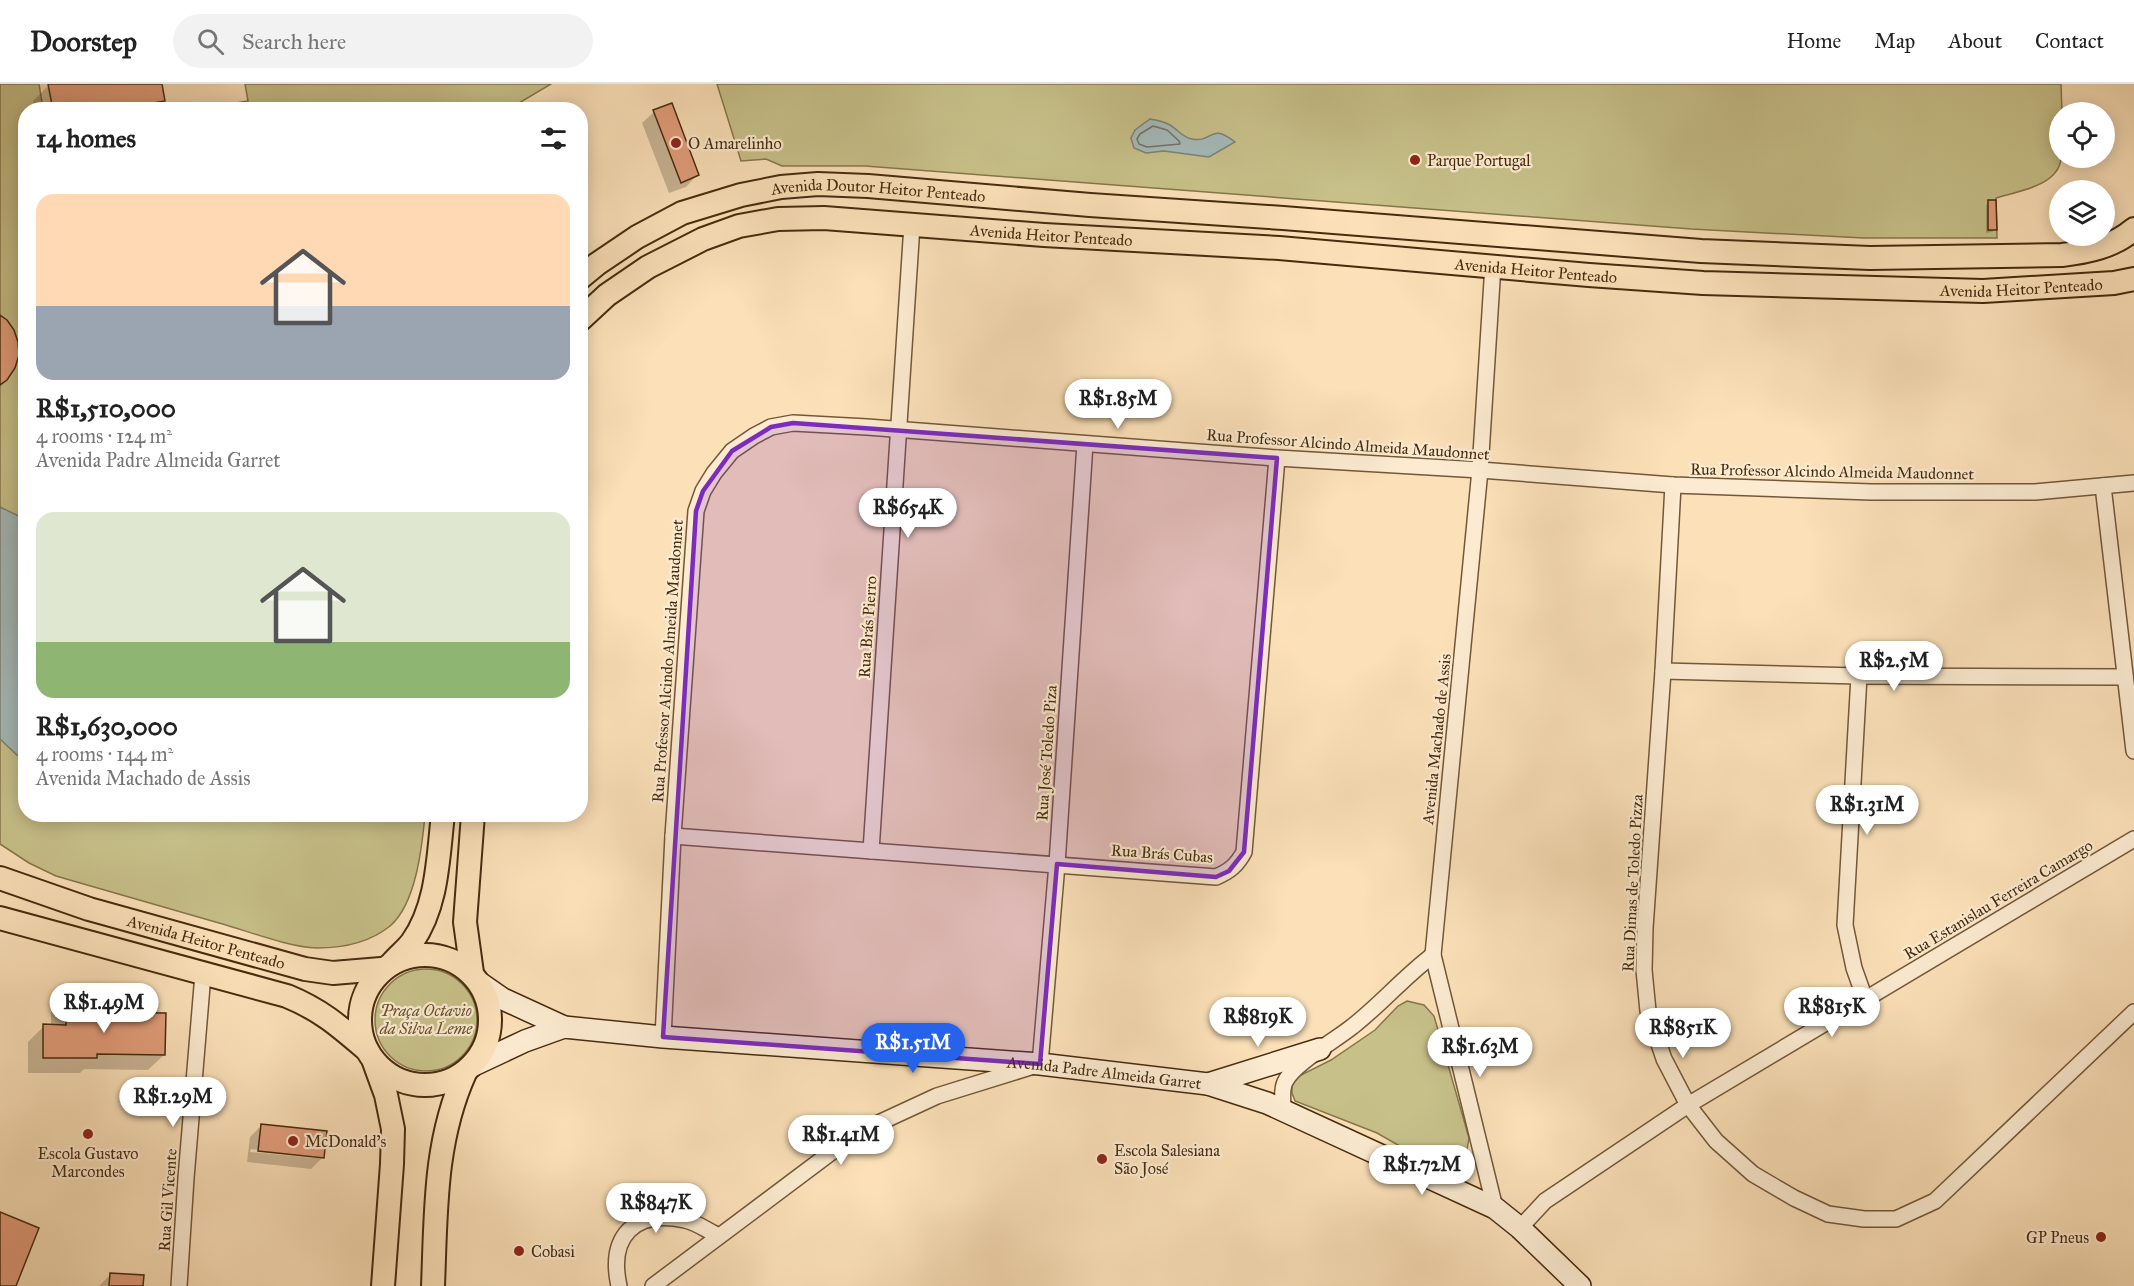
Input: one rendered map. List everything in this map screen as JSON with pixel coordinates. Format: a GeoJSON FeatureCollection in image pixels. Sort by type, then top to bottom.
{"type":"FeatureCollection","features":[{"type":"Feature","properties":{"kind":"main road","name":"Avenida Doutor Heitor Penteado"},"geometry":{"type":"LineString","coordinates":[[588,271],[636,237],[682,213],[741,195],[781,187],[818,184],[868,186],[1198,212]]}},
{"type":"Feature","properties":{"kind":"main road","name":"Avenida Heitor Penteado"},"geometry":{"type":"LineString","coordinates":[[1198,212],[1701,251],[1870,258],[2062,255],[2090,252],[2115,243],[2134,229]]}},
{"type":"Feature","properties":{"kind":"main road","name":"Avenida Doutor Heitor Penteado"},"geometry":{"type":"LineString","coordinates":[[588,313],[607,295],[648,267],[703,240],[739,226],[778,219],[824,218],[938,227]]}},
{"type":"Feature","properties":{"kind":"main road","name":"Avenida Heitor Penteado"},"geometry":{"type":"LineString","coordinates":[[938,227],[1159,243],[1279,248],[1703,283],[1983,291],[2114,283],[2134,279]]}},
{"type":"Feature","properties":{"kind":"main road"},"geometry":{"type":"LineString","coordinates":[[383,1286],[393,1129],[386,1095],[360,1031],[360,1011],[365,992],[386,966],[412,942],[427,914],[434,886],[442,822]]}},
{"type":"Feature","properties":{"kind":"main road"},"geometry":{"type":"LineString","coordinates":[[433,1286],[438,1172],[447,1119],[469,1069],[484,1049],[490,1032],[487,997],[476,978],[465,922],[472,822]]}},
{"type":"Feature","properties":{"kind":"main road"},"geometry":{"type":"LineString","coordinates":[[0,869],[34,888]]}},
{"type":"Feature","properties":{"kind":"main road"},"geometry":{"type":"LineString","coordinates":[[0,878],[34,888]]}},
{"type":"Feature","properties":{"kind":"main road","name":"Avenida Heitor Penteado"},"geometry":{"type":"LineString","coordinates":[[34,888],[89,909],[305,969],[333,973],[386,966]]}},
{"type":"Feature","properties":{"kind":"main road"},"geometry":{"type":"LineString","coordinates":[[0,918],[279,994],[308,1005],[328,1017],[391,1076],[412,1084],[434,1086],[469,1069]]}},
{"type":"Feature","properties":{"kind":"main road"},"geometry":{"type":"LineString","coordinates":[[386,966],[413,955],[432,954],[450,959],[476,978]]}},
{"type":"Feature","properties":{"kind":"street","name":"Rua Brás Pierro"},"geometry":{"type":"LineString","coordinates":[[871,851],[912,225]]}},
{"type":"Feature","properties":{"kind":"street","name":"Avenida Machado de Assis"},"geometry":{"type":"LineString","coordinates":[[1493,266],[1480,470],[1433,955],[1495,1208]]}},
{"type":"Feature","properties":{"kind":"street","name":"Rua Professor Alcindo Almeida Maudonnet"},"geometry":{"type":"LineString","coordinates":[[663,1037],[673,836],[696,511],[703,491],[714,473],[732,452],[771,427],[793,423],[898,429],[1673,485],[1871,492],[2035,492],[2134,483]]}},
{"type":"Feature","properties":{"kind":"street","name":"Rua José Toledo Piza"},"geometry":{"type":"LineString","coordinates":[[1040,1064],[1057,864],[1085,444]]}},
{"type":"Feature","properties":{"kind":"street","name":"Rua Brás Cubas"},"geometry":{"type":"LineString","coordinates":[[673,836],[1216,877],[1229,871],[1244,852],[1277,458]]}},
{"type":"Feature","properties":{"kind":"street","name":"Rua Dimas de Toledo Pizza"},"geometry":{"type":"LineString","coordinates":[[1673,485],[1644,970],[1648,1011],[1664,1059],[1688,1105],[1716,1141],[1753,1174],[1794,1198],[1828,1214],[1896,1219],[1935,1201],[2134,1012]]}},
{"type":"Feature","properties":{"kind":"street"},"geometry":{"type":"LineString","coordinates":[[2103,486],[2134,751]]}},
{"type":"Feature","properties":{"kind":"street"},"geometry":{"type":"LineString","coordinates":[[1663,671],[1859,676],[2125,677]]}},
{"type":"Feature","properties":{"kind":"street"},"geometry":{"type":"LineString","coordinates":[[1859,676],[1845,925],[1854,968],[1866,999]]}},
{"type":"Feature","properties":{"kind":"street","name":"Rua Estanislau Ferreira Camargo"},"geometry":{"type":"LineString","coordinates":[[1520,1228],[1545,1201],[1688,1105],[2134,838]]}},
{"type":"Feature","properties":{"kind":"street"},"geometry":{"type":"LineString","coordinates":[[0,930],[9,926],[27,926]]}},
{"type":"Feature","properties":{"kind":"street"},"geometry":{"type":"LineString","coordinates":[[1283,1110],[1284,1082],[1320,1049],[1358,1022],[1415,968],[1433,955]]}},
{"type":"Feature","properties":{"kind":"street","name":"Rua Gil Vicente"},"geometry":{"type":"LineString","coordinates":[[179,1286],[187,1156],[203,974]]}},
{"type":"Feature","properties":{"kind":"street"},"geometry":{"type":"LineString","coordinates":[[476,978],[503,999],[564,1027]]}},
{"type":"Feature","properties":{"kind":"street","name":"Avenida Padre Almeida Garret"},"geometry":{"type":"LineString","coordinates":[[469,1069],[525,1041],[564,1027],[663,1037],[1040,1064],[1208,1084],[1267,1103],[1495,1208],[1520,1228],[1580,1286]]}},
{"type":"Feature","properties":{"kind":"street"},"geometry":{"type":"LineString","coordinates":[[1208,1084],[1320,1049]]}},
{"type":"Feature","properties":{"kind":"street"},"geometry":{"type":"LineString","coordinates":[[653,1286],[865,1129],[937,1095],[1040,1064]]}},
{"type":"Feature","properties":{"kind":"street"},"geometry":{"type":"LineString","coordinates":[[619,1286],[616,1270],[619,1245],[634,1225],[656,1217],[687,1220],[719,1236]]}},
{"type":"Feature","properties":{"kind":"highlighted area"},"geometry":{"type":"Polygon","coordinates":[[[793,423],[1277,458],[1244,852],[1229,871],[1216,877],[1057,864],[1040,1064],[663,1037],[696,511],[703,491],[732,451],[771,427],[793,423]]]}},
{"type":"Feature","properties":{"kind":"green space"},"geometry":{"type":"Polygon","coordinates":[[[0,84],[39,84],[42,102],[18,102],[18,822],[424,822],[412,890],[399,916],[390,926],[373,937],[346,946],[327,948],[281,942],[56,876],[29,863],[0,844],[0,84]]]}},
{"type":"Feature","properties":{"kind":"green space"},"geometry":{"type":"Polygon","coordinates":[[[245,84],[551,84],[521,102],[242,102],[248,101],[245,84]]]}},
{"type":"Feature","properties":{"kind":"green space","name":"Parque Portugal"},"geometry":{"type":"Polygon","coordinates":[[[717,84],[2061,84],[2062,102],[2049,102],[2049,168],[2058,168],[2053,175],[2036,186],[1996,198],[1997,238],[1864,238],[1691,229],[865,166],[782,166],[766,159],[741,161],[717,84]]]}},
{"type":"Feature","properties":{"kind":"green space","name":"Praça Octavio da Silva Leme"},"geometry":{"type":"Polygon","coordinates":[[[426,969],[446,973],[462,984],[473,1000],[477,1020],[473,1040],[462,1056],[446,1067],[426,1071],[406,1067],[390,1056],[379,1040],[375,1020],[379,1000],[390,984],[406,973],[426,969]]]}},
{"type":"Feature","properties":{"kind":"green space"},"geometry":{"type":"Polygon","coordinates":[[[1407,1001],[1424,1005],[1434,1016],[1469,1138],[1467,1150],[1454,1168],[1438,1168],[1377,1133],[1295,1101],[1292,1093],[1292,1083],[1297,1077],[1331,1060],[1375,1030],[1398,1006],[1407,1001]]]}},
{"type":"Feature","properties":{"kind":"water"},"geometry":{"type":"Polygon","coordinates":[[[1150,119],[1166,123],[1192,139],[1204,138],[1216,133],[1227,136],[1235,142],[1209,157],[1164,151],[1146,153],[1134,148],[1131,138],[1135,130],[1150,119]]]}},
{"type":"Feature","properties":{"kind":"water"},"geometry":{"type":"Polygon","coordinates":[[[0,507],[18,516],[18,755],[0,739],[0,507]]]}},
{"type":"Feature","properties":{"kind":"building"},"geometry":{"type":"Polygon","coordinates":[[[48,84],[162,84],[165,101],[159,102],[51,102],[48,84]]]}},
{"type":"Feature","properties":{"kind":"building","name":"O Amarelinho"},"geometry":{"type":"Polygon","coordinates":[[[672,103],[699,175],[681,183],[653,110],[672,103]]]}},
{"type":"Feature","properties":{"kind":"building"},"geometry":{"type":"Polygon","coordinates":[[[1988,200],[1996,200],[1997,230],[1988,230],[1988,200]]]}},
{"type":"Feature","properties":{"kind":"building"},"geometry":{"type":"Polygon","coordinates":[[[0,315],[14,330],[18,342],[18,358],[7,380],[0,385],[0,315]]]}},
{"type":"Feature","properties":{"kind":"building"},"geometry":{"type":"Polygon","coordinates":[[[66,995],[81,995],[81,1012],[166,1013],[165,1055],[97,1054],[97,1058],[43,1058],[43,1024],[66,1025],[66,995]]]}},
{"type":"Feature","properties":{"kind":"building","name":"McDonald's"},"geometry":{"type":"Polygon","coordinates":[[[261,1124],[327,1131],[324,1158],[258,1151],[261,1124]]]}},
{"type":"Feature","properties":{"kind":"building"},"geometry":{"type":"Polygon","coordinates":[[[0,1212],[39,1228],[16,1286],[0,1286],[0,1212]]]}},
{"type":"Feature","properties":{"kind":"building"},"geometry":{"type":"Polygon","coordinates":[[[110,1273],[144,1275],[143,1286],[109,1286],[110,1273]]]}},
{"type":"Feature","properties":{"kind":"place","name":"O Amarelinho"},"geometry":{"type":"Point","coordinates":[676,143]}},
{"type":"Feature","properties":{"kind":"place","name":"Parque Portugal"},"geometry":{"type":"Point","coordinates":[1415,160]}},
{"type":"Feature","properties":{"kind":"place","name":"Escola Gustavo Marcondes"},"geometry":{"type":"Point","coordinates":[88,1134]}},
{"type":"Feature","properties":{"kind":"place","name":"McDonald's"},"geometry":{"type":"Point","coordinates":[293,1141]}},
{"type":"Feature","properties":{"kind":"place","name":"Escola Salesiana São José"},"geometry":{"type":"Point","coordinates":[1102,1159]}},
{"type":"Feature","properties":{"kind":"place","name":"GP Pneus"},"geometry":{"type":"Point","coordinates":[2101,1237]}},
{"type":"Feature","properties":{"kind":"place","name":"Cobasi"},"geometry":{"type":"Point","coordinates":[519,1251]}}]}
